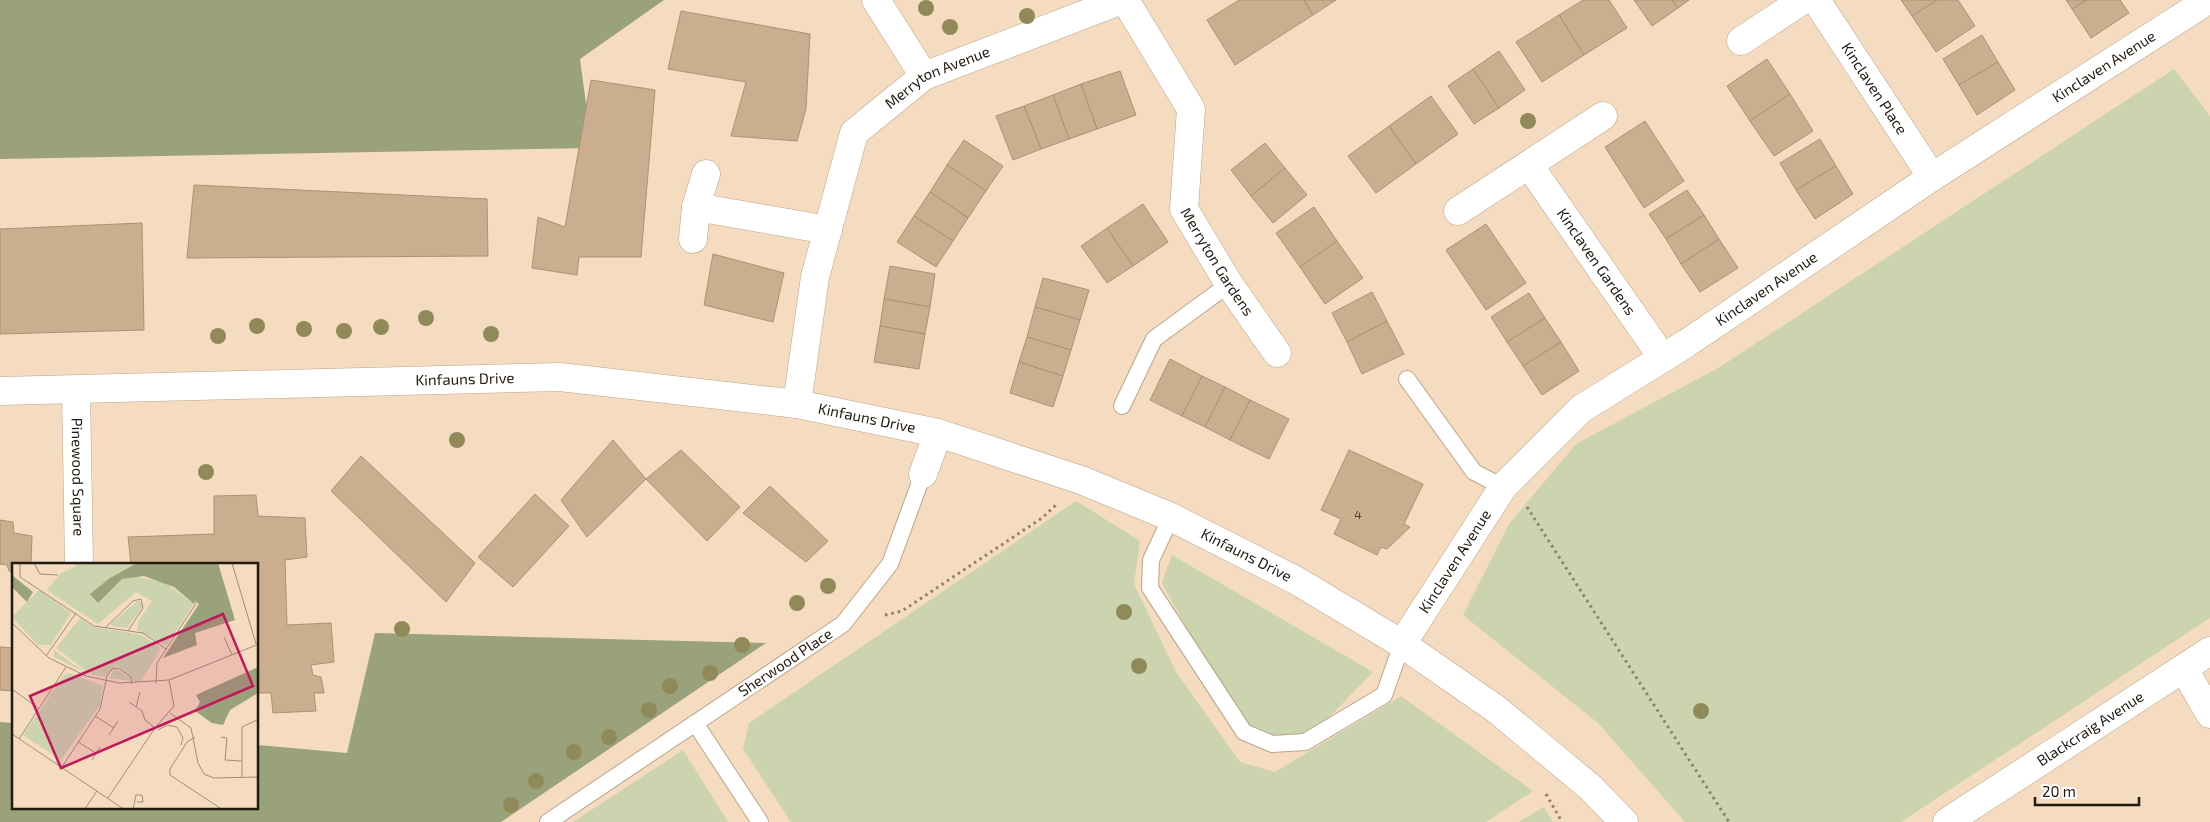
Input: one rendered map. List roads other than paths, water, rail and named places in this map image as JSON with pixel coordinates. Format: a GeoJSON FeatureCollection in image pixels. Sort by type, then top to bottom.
{"type":"FeatureCollection","features":[{"type":"Feature","properties":{"kind":"street"},"geometry":{"type":"LineString","coordinates":[[876,0],[924,76]]}},
{"type":"Feature","properties":{"kind":"street","name":"Merryton Avenue"},"geometry":{"type":"LineString","coordinates":[[797,404],[815,277],[854,133],[924,76],[1063,11],[1123,0]]}},
{"type":"Feature","properties":{"kind":"street","name":"Merryton Gardens"},"geometry":{"type":"LineString","coordinates":[[1123,0],[1191,110],[1184,209],[1229,284],[1277,353]]}},
{"type":"Feature","properties":{"kind":"street"},"geometry":{"type":"LineString","coordinates":[[1741,41],[1802,0]]}},
{"type":"Feature","properties":{"kind":"street","name":"Kinclaven Place"},"geometry":{"type":"LineString","coordinates":[[1816,0],[1932,177]]}},
{"type":"Feature","properties":{"kind":"street","name":"Kinclaven Avenue"},"geometry":{"type":"LineString","coordinates":[[1402,644],[1506,484],[1581,408],[1687,343],[1932,177],[2201,10]]}},
{"type":"Feature","properties":{"kind":"street"},"geometry":{"type":"LineString","coordinates":[[1458,211],[1603,116]]}},
{"type":"Feature","properties":{"kind":"street","name":"Kinclaven Gardens"},"geometry":{"type":"LineString","coordinates":[[1530,164],[1662,358]]}},
{"type":"Feature","properties":{"kind":"street"},"geometry":{"type":"LineString","coordinates":[[693,239],[696,207],[706,174]]}},
{"type":"Feature","properties":{"kind":"street"},"geometry":{"type":"LineString","coordinates":[[696,207],[828,230]]}},
{"type":"Feature","properties":{"kind":"street","name":"Kinfauns Drive"},"geometry":{"type":"LineString","coordinates":[[0,391],[76,391],[299,383],[560,377],[797,404],[938,433],[1081,480],[1171,516],[1297,582],[1402,644],[1496,709],[1591,788],[1624,822]]}},
{"type":"Feature","properties":{"kind":"street","name":"Pinewood Square"},"geometry":{"type":"LineString","coordinates":[[76,391],[79,563]]}},
{"type":"Feature","properties":{"kind":"street","name":"Sherwood Place"},"geometry":{"type":"LineString","coordinates":[[923,474],[938,433]]}},
{"type":"Feature","properties":{"kind":"street","name":"Blackcraig Avenue"},"geometry":{"type":"LineString","coordinates":[[1947,822],[2184,670],[2210,651]]}},
{"type":"Feature","properties":{"kind":"street"},"geometry":{"type":"LineString","coordinates":[[2184,670],[2210,714]]}},
{"type":"Feature","properties":{"kind":"lane"},"geometry":{"type":"LineString","coordinates":[[1122,406],[1154,339],[1229,284]]}},
{"type":"Feature","properties":{"kind":"lane"},"geometry":{"type":"LineString","coordinates":[[1407,379],[1474,472],[1506,484]]}},
{"type":"Feature","properties":{"kind":"lane","name":"Sherwood Place"},"geometry":{"type":"LineString","coordinates":[[548,822],[843,624],[890,564],[923,474]]}},
{"type":"Feature","properties":{"kind":"lane"},"geometry":{"type":"LineString","coordinates":[[1171,516],[1151,560],[1150,588],[1244,732],[1272,744],[1305,742],[1384,695],[1402,644]]}},
{"type":"Feature","properties":{"kind":"lane"},"geometry":{"type":"LineString","coordinates":[[695,723],[760,822]]}}]}
